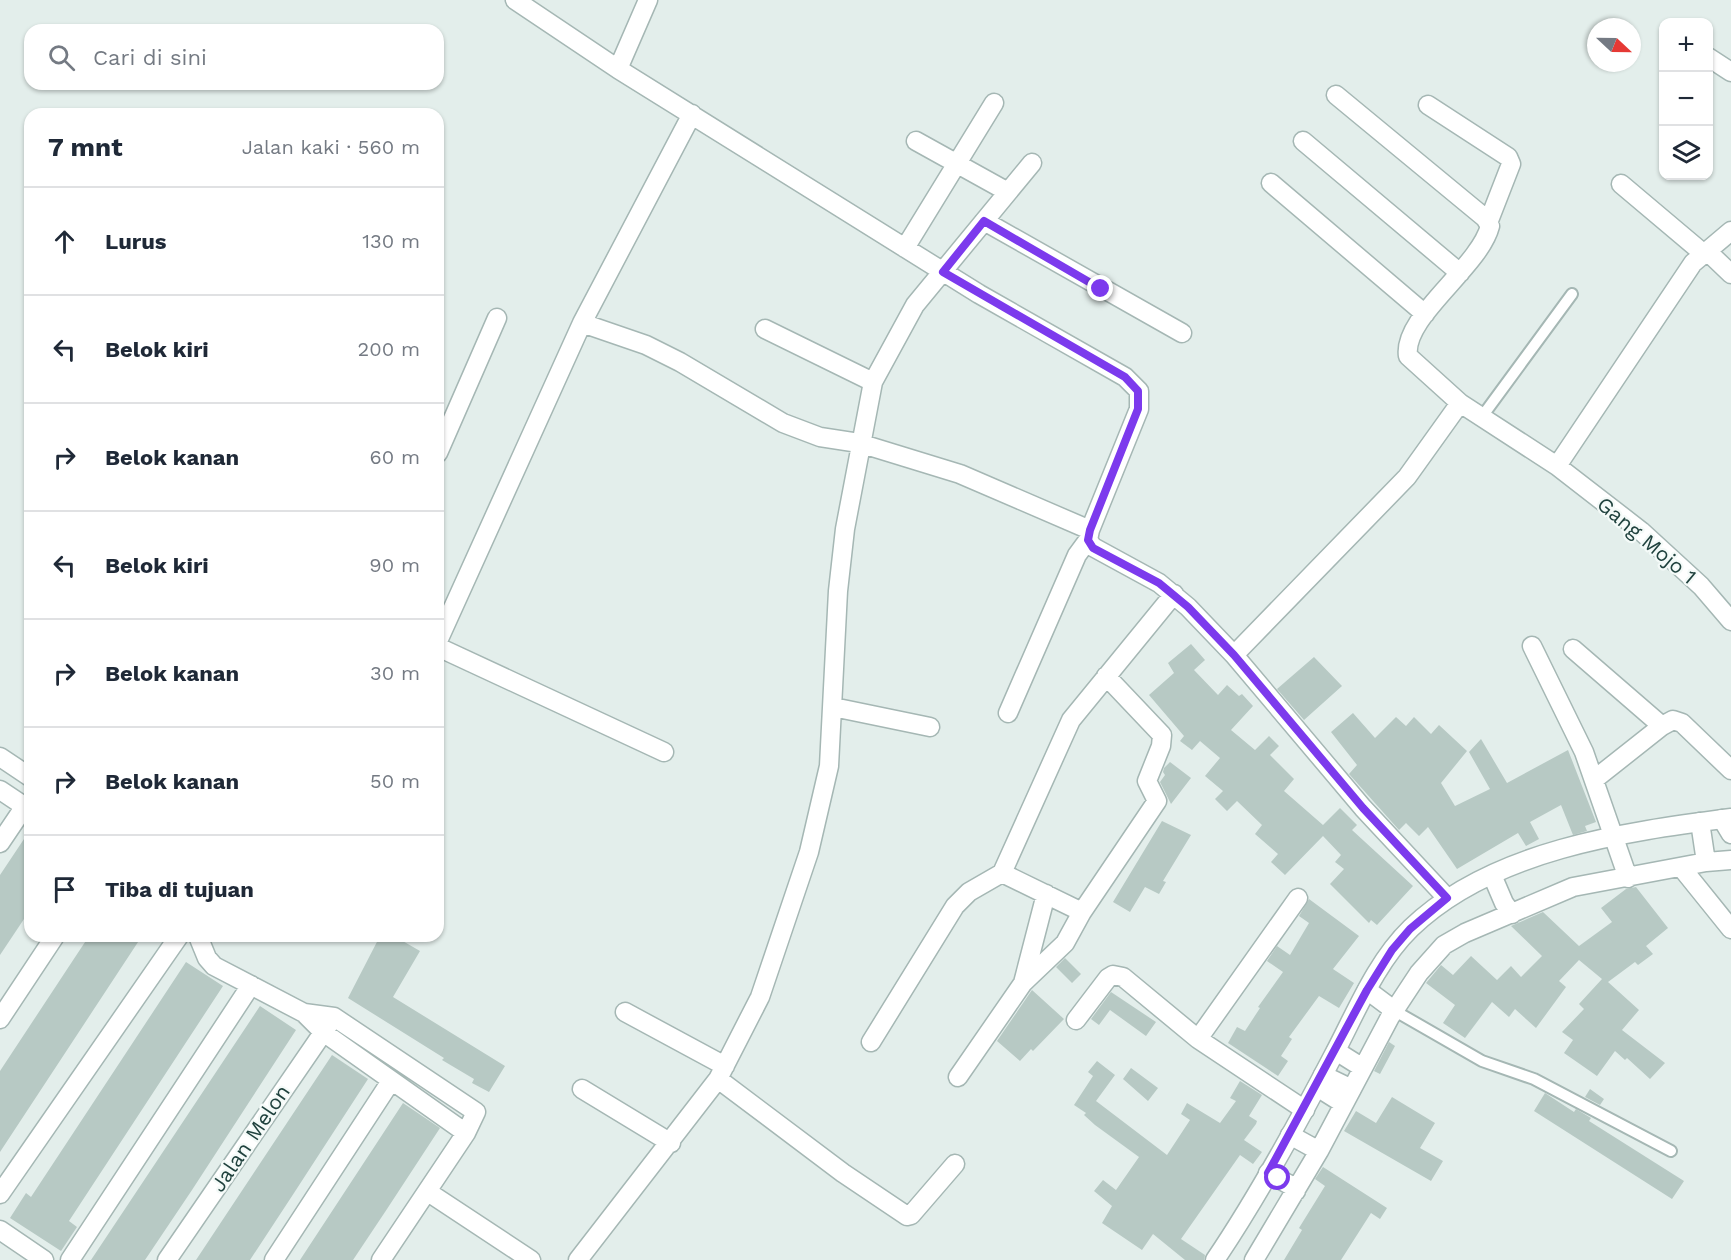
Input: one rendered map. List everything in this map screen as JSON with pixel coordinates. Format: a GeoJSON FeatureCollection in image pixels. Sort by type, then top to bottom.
{"type":"FeatureCollection","features":[{"type":"Feature","properties":{"kind":"street"},"geometry":{"type":"LineString","coordinates":[[515,0],[618,69],[943,272],[1125,377],[1138,391],[1138,409],[1089,535],[1077,555],[1008,713]]}},
{"type":"Feature","properties":{"kind":"street"},"geometry":{"type":"LineString","coordinates":[[618,69],[648,0]]}},
{"type":"Feature","properties":{"kind":"street"},"geometry":{"type":"LineString","coordinates":[[1713,60],[1731,72]]}},
{"type":"Feature","properties":{"kind":"street"},"geometry":{"type":"LineString","coordinates":[[1336,95],[1488,223]]}},
{"type":"Feature","properties":{"kind":"street"},"geometry":{"type":"LineString","coordinates":[[905,248],[994,103]]}},
{"type":"Feature","properties":{"kind":"street","name":"Gang Mojo 1"},"geometry":{"type":"LineString","coordinates":[[1428,105],[1508,157],[1511,164],[1488,223],[1487,235],[1460,273],[1425,314],[1407,342],[1408,356],[1460,403],[1557,466],[1641,531],[1701,586],[1731,621]]}},
{"type":"Feature","properties":{"kind":"street"},"geometry":{"type":"LineString","coordinates":[[444,628],[582,323],[692,114]]}},
{"type":"Feature","properties":{"kind":"street"},"geometry":{"type":"LineString","coordinates":[[916,141],[1008,192]]}},
{"type":"Feature","properties":{"kind":"street"},"geometry":{"type":"LineString","coordinates":[[1303,141],[1460,273]]}},
{"type":"Feature","properties":{"kind":"street"},"geometry":{"type":"LineString","coordinates":[[578,1260],[671,1143],[722,1073],[760,997],[809,852],[829,766],[838,591],[844,529],[859,443],[873,382],[915,305],[1032,163]]}},
{"type":"Feature","properties":{"kind":"street"},"geometry":{"type":"LineString","coordinates":[[1272,183],[1425,314]]}},
{"type":"Feature","properties":{"kind":"street"},"geometry":{"type":"LineString","coordinates":[[1621,184],[1731,274]]}},
{"type":"Feature","properties":{"kind":"street"},"geometry":{"type":"LineString","coordinates":[[984,221],[1182,333]]}},
{"type":"Feature","properties":{"kind":"street"},"geometry":{"type":"LineString","coordinates":[[1557,466],[1693,263],[1731,231]]}},
{"type":"Feature","properties":{"kind":"street"},"geometry":{"type":"LineString","coordinates":[[444,439],[497,318]]}},
{"type":"Feature","properties":{"kind":"street"},"geometry":{"type":"LineString","coordinates":[[582,323],[646,345],[680,362],[783,423],[820,437],[859,443],[960,474],[1089,535],[1093,548],[1174,594],[1234,655],[1363,808],[1447,898]]}},
{"type":"Feature","properties":{"kind":"street"},"geometry":{"type":"LineString","coordinates":[[765,329],[873,382]]}},
{"type":"Feature","properties":{"kind":"street"},"geometry":{"type":"LineString","coordinates":[[1234,655],[1407,477],[1460,403]]}},
{"type":"Feature","properties":{"kind":"street"},"geometry":{"type":"LineString","coordinates":[[871,1042],[956,906],[969,892],[1002,873],[1071,720],[1174,594]]}},
{"type":"Feature","properties":{"kind":"street"},"geometry":{"type":"LineString","coordinates":[[1532,646],[1584,752],[1617,840],[1626,872]]}},
{"type":"Feature","properties":{"kind":"street"},"geometry":{"type":"LineString","coordinates":[[1573,649],[1662,726]]}},
{"type":"Feature","properties":{"kind":"street"},"geometry":{"type":"LineString","coordinates":[[444,650],[664,752]]}},
{"type":"Feature","properties":{"kind":"street"},"geometry":{"type":"LineString","coordinates":[[958,1077],[1023,983],[1065,943],[1082,912],[1157,801],[1147,781],[1150,767],[1161,746],[1162,735],[1106,676]]}},
{"type":"Feature","properties":{"kind":"street"},"geometry":{"type":"LineString","coordinates":[[833,707],[930,727]]}},
{"type":"Feature","properties":{"kind":"street"},"geometry":{"type":"LineString","coordinates":[[1595,779],[1662,726],[1673,720],[1682,723],[1731,770]]}},
{"type":"Feature","properties":{"kind":"street"},"geometry":{"type":"LineString","coordinates":[[0,757],[24,773]]}},
{"type":"Feature","properties":{"kind":"street"},"geometry":{"type":"LineString","coordinates":[[0,789],[24,805]]}},
{"type":"Feature","properties":{"kind":"street"},"geometry":{"type":"LineString","coordinates":[[0,843],[24,813]]}},
{"type":"Feature","properties":{"kind":"street"},"geometry":{"type":"LineString","coordinates":[[1215,1260],[1283,1182],[1305,1144],[1318,1114],[1350,1060],[1394,1010],[1419,973],[1444,945],[1508,908],[1626,872],[1681,867],[1704,842],[1728,826]]}},
{"type":"Feature","properties":{"kind":"street"},"geometry":{"type":"LineString","coordinates":[[1254,1260],[1283,1182],[1305,1144],[1318,1114],[1350,1060],[1371,993],[1392,950],[1410,929],[1447,898],[1545,855],[1617,840],[1704,842],[1731,860]]}},
{"type":"Feature","properties":{"kind":"street"},"geometry":{"type":"LineString","coordinates":[[1681,867],[1731,929]]}},
{"type":"Feature","properties":{"kind":"street"},"geometry":{"type":"LineString","coordinates":[[1002,873],[1082,912]]}},
{"type":"Feature","properties":{"kind":"street"},"geometry":{"type":"LineString","coordinates":[[1494,879],[1508,908]]}},
{"type":"Feature","properties":{"kind":"street"},"geometry":{"type":"LineString","coordinates":[[1023,983],[1046,894]]}},
{"type":"Feature","properties":{"kind":"street"},"geometry":{"type":"LineString","coordinates":[[1198,1039],[1298,898]]}},
{"type":"Feature","properties":{"kind":"street"},"geometry":{"type":"LineString","coordinates":[[0,1019],[51,942]]}},
{"type":"Feature","properties":{"kind":"street"},"geometry":{"type":"LineString","coordinates":[[0,1194],[175,942]]}},
{"type":"Feature","properties":{"kind":"street"},"geometry":{"type":"LineString","coordinates":[[200,942],[207,958],[214,966],[304,1013],[323,1032],[466,1133]]}},
{"type":"Feature","properties":{"kind":"street"},"geometry":{"type":"LineString","coordinates":[[1076,1020],[1108,978],[1113,975],[1123,977],[1198,1039],[1318,1114]]}},
{"type":"Feature","properties":{"kind":"street"},"geometry":{"type":"LineString","coordinates":[[70,1260],[251,985]]}},
{"type":"Feature","properties":{"kind":"street"},"geometry":{"type":"LineString","coordinates":[[1371,993],[1394,1010]]}},
{"type":"Feature","properties":{"kind":"street"},"geometry":{"type":"LineString","coordinates":[[625,1012],[722,1073],[843,1173],[907,1216],[911,1215],[955,1164]]}},
{"type":"Feature","properties":{"kind":"street"},"geometry":{"type":"LineString","coordinates":[[304,1013],[334,1017],[475,1109],[476,1115],[466,1133],[381,1260]]}},
{"type":"Feature","properties":{"kind":"street","name":"Jalan Melon"},"geometry":{"type":"LineString","coordinates":[[167,1260],[334,1017]]}},
{"type":"Feature","properties":{"kind":"street"},"geometry":{"type":"LineString","coordinates":[[274,1260],[391,1081]]}},
{"type":"Feature","properties":{"kind":"street"},"geometry":{"type":"LineString","coordinates":[[582,1089],[671,1143]]}},
{"type":"Feature","properties":{"kind":"street"},"geometry":{"type":"LineString","coordinates":[[428,1192],[531,1260]]}},
{"type":"Feature","properties":{"kind":"street"},"geometry":{"type":"LineString","coordinates":[[0,1230],[44,1260]]}},
{"type":"Feature","properties":{"kind":"lane"},"geometry":{"type":"LineString","coordinates":[[1481,418],[1572,294]]}},
{"type":"Feature","properties":{"kind":"lane"},"geometry":{"type":"LineString","coordinates":[[1394,1010],[1482,1061],[1506,1072],[1534,1079],[1671,1151]]}},
{"type":"Feature","properties":{"kind":"building"},"geometry":{"type":"Polygon","coordinates":[[[1191,644],[1205,660],[1194,670],[1218,695],[1227,685],[1239,696],[1242,694],[1253,706],[1231,730],[1255,750],[1269,736],[1279,746],[1270,755],[1294,779],[1284,791],[1323,825],[1340,808],[1357,825],[1352,830],[1413,886],[1377,925],[1371,920],[1369,923],[1330,884],[1344,869],[1335,862],[1341,855],[1323,836],[1285,875],[1271,862],[1278,854],[1255,834],[1262,825],[1237,801],[1227,811],[1215,799],[1223,791],[1205,776],[1220,758],[1200,741],[1192,750],[1180,741],[1184,736],[1149,695],[1174,673],[1168,663],[1191,644]]]}},
{"type":"Feature","properties":{"kind":"building"},"geometry":{"type":"Polygon","coordinates":[[[1314,657],[1342,686],[1304,720],[1277,689],[1314,657]]]}},
{"type":"Feature","properties":{"kind":"building"},"geometry":{"type":"Polygon","coordinates":[[[1353,713],[1375,738],[1396,717],[1406,726],[1414,717],[1431,734],[1439,725],[1467,751],[1441,783],[1455,806],[1490,789],[1469,752],[1481,739],[1507,783],[1568,750],[1596,822],[1585,826],[1587,831],[1573,835],[1561,805],[1530,822],[1539,839],[1526,846],[1518,833],[1457,869],[1428,827],[1419,836],[1406,823],[1399,830],[1349,774],[1357,765],[1331,732],[1353,713]]]}},
{"type":"Feature","properties":{"kind":"building"},"geometry":{"type":"Polygon","coordinates":[[[1170,762],[1191,778],[1171,804],[1160,782],[1165,775],[1164,768],[1170,762]]]}},
{"type":"Feature","properties":{"kind":"building"},"geometry":{"type":"Polygon","coordinates":[[[1162,821],[1191,835],[1163,881],[1166,882],[1159,894],[1145,887],[1130,912],[1113,902],[1162,821]]]}},
{"type":"Feature","properties":{"kind":"building"},"geometry":{"type":"Polygon","coordinates":[[[24,839],[24,919],[0,955],[0,875],[24,839]]]}},
{"type":"Feature","properties":{"kind":"building"},"geometry":{"type":"Polygon","coordinates":[[[1636,887],[1668,928],[1646,946],[1653,954],[1638,965],[1635,962],[1608,982],[1639,1010],[1622,1030],[1665,1063],[1650,1079],[1627,1058],[1625,1060],[1615,1051],[1597,1076],[1564,1053],[1573,1040],[1562,1032],[1584,1009],[1579,1004],[1602,979],[1579,960],[1559,981],[1566,987],[1536,1028],[1515,1009],[1509,1017],[1492,1002],[1465,1038],[1443,1023],[1455,1005],[1426,983],[1441,965],[1453,975],[1471,956],[1497,980],[1511,966],[1521,977],[1542,956],[1511,926],[1543,912],[1579,946],[1612,922],[1601,908],[1626,889],[1636,887]]]}},
{"type":"Feature","properties":{"kind":"building"},"geometry":{"type":"Polygon","coordinates":[[[1309,899],[1359,936],[1333,969],[1354,983],[1339,1008],[1319,996],[1289,1037],[1292,1039],[1281,1056],[1288,1061],[1278,1076],[1228,1043],[1237,1027],[1245,1031],[1260,1008],[1258,1007],[1283,972],[1267,961],[1277,946],[1290,955],[1309,923],[1299,916],[1309,899]]]}},
{"type":"Feature","properties":{"kind":"building"},"geometry":{"type":"Polygon","coordinates":[[[85,942],[138,942],[0,1152],[0,1071],[85,942]]]}},
{"type":"Feature","properties":{"kind":"building"},"geometry":{"type":"Polygon","coordinates":[[[377,942],[404,942],[420,951],[393,997],[505,1066],[489,1092],[472,1083],[474,1079],[442,1060],[444,1058],[348,998],[377,942]]]}},
{"type":"Feature","properties":{"kind":"building"},"geometry":{"type":"Polygon","coordinates":[[[1065,958],[1081,974],[1072,983],[1056,967],[1065,958]]]}},
{"type":"Feature","properties":{"kind":"building"},"geometry":{"type":"Polygon","coordinates":[[[186,962],[223,986],[69,1221],[77,1227],[61,1251],[10,1218],[26,1193],[31,1197],[186,962]]]}},
{"type":"Feature","properties":{"kind":"building"},"geometry":{"type":"Polygon","coordinates":[[[1032,990],[1064,1019],[1020,1061],[997,1041],[1032,990]]]}},
{"type":"Feature","properties":{"kind":"building"},"geometry":{"type":"Polygon","coordinates":[[[1111,992],[1156,1022],[1146,1036],[1110,1010],[1099,1025],[1091,1019],[1111,992]]]}},
{"type":"Feature","properties":{"kind":"building"},"geometry":{"type":"Polygon","coordinates":[[[260,1006],[296,1030],[192,1190],[145,1260],[91,1260],[260,1006]]]}},
{"type":"Feature","properties":{"kind":"building"},"geometry":{"type":"Polygon","coordinates":[[[1389,1042],[1395,1046],[1380,1074],[1374,1071],[1389,1042]]]}},
{"type":"Feature","properties":{"kind":"building"},"geometry":{"type":"Polygon","coordinates":[[[332,1055],[368,1079],[250,1260],[196,1260],[332,1055]]]}},
{"type":"Feature","properties":{"kind":"building"},"geometry":{"type":"Polygon","coordinates":[[[1097,1061],[1115,1075],[1096,1101],[1167,1155],[1190,1120],[1181,1114],[1187,1103],[1220,1123],[1236,1101],[1230,1098],[1240,1081],[1262,1095],[1249,1116],[1257,1121],[1256,1124],[1244,1140],[1262,1152],[1253,1164],[1240,1155],[1181,1239],[1205,1255],[1204,1260],[1185,1260],[1153,1234],[1142,1250],[1102,1223],[1112,1206],[1094,1191],[1103,1180],[1116,1190],[1139,1157],[1095,1125],[1084,1115],[1086,1113],[1074,1105],[1093,1076],[1088,1072],[1097,1061]]]}},
{"type":"Feature","properties":{"kind":"building"},"geometry":{"type":"Polygon","coordinates":[[[1131,1068],[1158,1088],[1148,1101],[1123,1079],[1131,1068]]]}},
{"type":"Feature","properties":{"kind":"building"},"geometry":{"type":"Polygon","coordinates":[[[1590,1089],[1604,1099],[1600,1105],[1585,1097],[1590,1089]]]}},
{"type":"Feature","properties":{"kind":"building"},"geometry":{"type":"Polygon","coordinates":[[[1545,1093],[1574,1112],[1576,1109],[1591,1118],[1589,1121],[1684,1181],[1672,1199],[1534,1111],[1545,1093]]]}},
{"type":"Feature","properties":{"kind":"building"},"geometry":{"type":"Polygon","coordinates":[[[1392,1097],[1435,1123],[1420,1148],[1443,1161],[1431,1181],[1344,1131],[1356,1111],[1376,1123],[1392,1097]]]}},
{"type":"Feature","properties":{"kind":"building"},"geometry":{"type":"Polygon","coordinates":[[[403,1103],[440,1128],[387,1209],[353,1260],[300,1260],[403,1103]]]}},
{"type":"Feature","properties":{"kind":"building"},"geometry":{"type":"Polygon","coordinates":[[[1323,1167],[1387,1208],[1380,1219],[1371,1213],[1341,1260],[1284,1260],[1302,1230],[1299,1228],[1325,1186],[1315,1179],[1323,1167]]]}},
{"type":"Feature","properties":{"kind":"route"},"geometry":{"type":"LineString","coordinates":[[1101,289],[984,221],[943,272],[1125,377],[1138,391],[1140,399],[1138,409],[1088,540],[1093,548],[1159,583],[1188,607],[1234,655],[1363,808],[1447,898],[1410,929],[1392,950],[1367,990],[1317,1087],[1268,1173],[1278,1178]]}}]}
